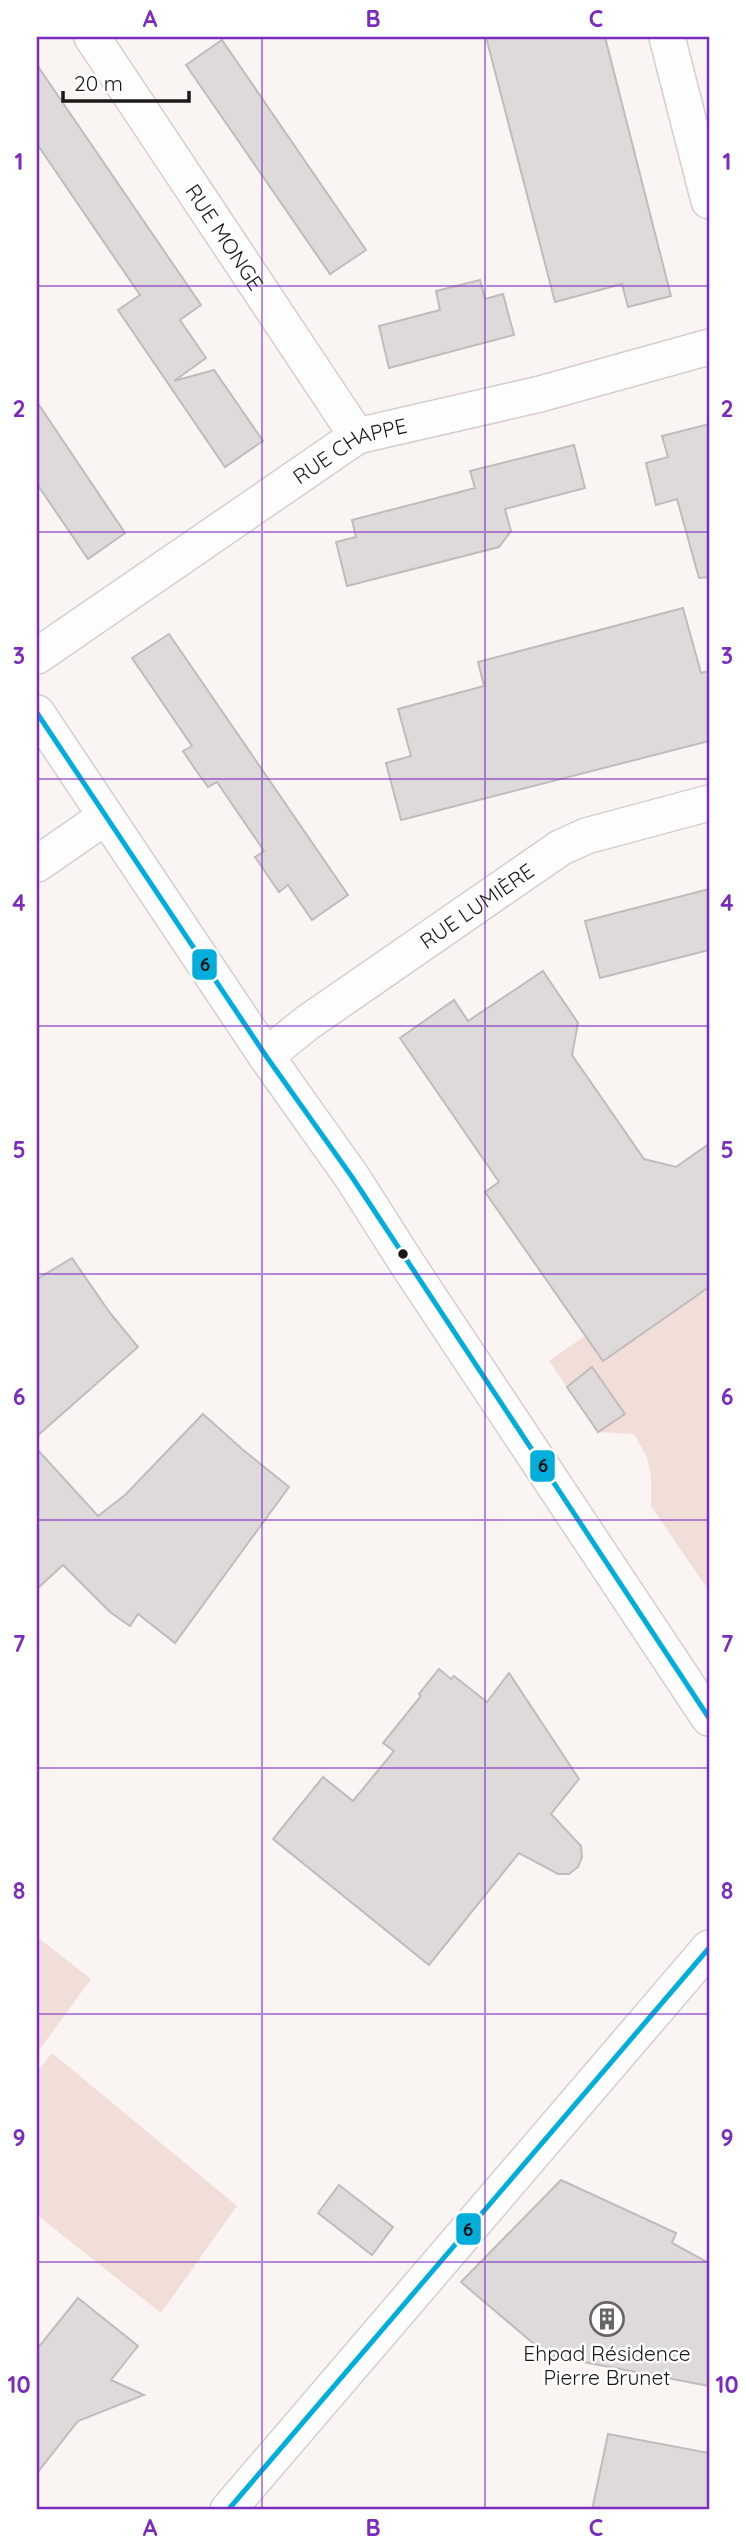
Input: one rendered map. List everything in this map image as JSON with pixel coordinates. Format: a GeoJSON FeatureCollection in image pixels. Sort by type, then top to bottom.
{"type":"FeatureCollection","features":[{"type":"Feature","properties":{"kind":"street"},"geometry":{"type":"LineString","coordinates":[[667,37],[709,201]]}},
{"type":"Feature","properties":{"kind":"street","name":"RUE MONGE"},"geometry":{"type":"LineString","coordinates":[[97,38],[357,436]]}},
{"type":"Feature","properties":{"kind":"street","name":"RUE CHAPPE"},"geometry":{"type":"LineString","coordinates":[[37,656],[357,436],[540,394],[709,347]]}},
{"type":"Feature","properties":{"kind":"street"},"geometry":{"type":"LineString","coordinates":[[37,713],[266,1056],[352,1177],[709,1718]]}},
{"type":"Feature","properties":{"kind":"street","name":"RUE LUMIÈRE"},"geometry":{"type":"LineString","coordinates":[[266,1056],[307,1023],[560,848],[586,836],[709,803]]}},
{"type":"Feature","properties":{"kind":"street"},"geometry":{"type":"LineString","coordinates":[[37,864],[105,817]]}},
{"type":"Feature","properties":{"kind":"street"},"geometry":{"type":"LineString","coordinates":[[228,2510],[709,1948]]}},
{"type":"Feature","properties":{"kind":"shaded area"},"geometry":{"type":"Polygon","coordinates":[[[709,1249],[709,1591],[651,1506],[651,1477],[647,1457],[634,1434],[598,1432],[549,1361],[709,1249]]]}},
{"type":"Feature","properties":{"kind":"shaded area"},"geometry":{"type":"Polygon","coordinates":[[[37,1937],[91,1979],[37,2053],[37,1937]]]}},
{"type":"Feature","properties":{"kind":"shaded area"},"geometry":{"type":"Polygon","coordinates":[[[52,2053],[237,2206],[161,2313],[37,2215],[37,2072],[52,2053]]]}},
{"type":"Feature","properties":{"kind":"building"},"geometry":{"type":"Polygon","coordinates":[[[486,37],[605,37],[671,296],[628,307],[622,284],[555,302],[486,37]]]}},
{"type":"Feature","properties":{"kind":"building"},"geometry":{"type":"Polygon","coordinates":[[[222,40],[366,250],[330,274],[186,65],[222,40]]]}},
{"type":"Feature","properties":{"kind":"building"},"geometry":{"type":"Polygon","coordinates":[[[37,65],[201,305],[180,320],[206,358],[174,381],[214,370],[263,441],[225,467],[118,310],[140,295],[37,144],[37,65]]]}},
{"type":"Feature","properties":{"kind":"building"},"geometry":{"type":"Polygon","coordinates":[[[480,280],[485,299],[503,294],[514,335],[389,368],[379,326],[440,310],[436,291],[480,280]]]}},
{"type":"Feature","properties":{"kind":"building"},"geometry":{"type":"Polygon","coordinates":[[[37,402],[125,533],[88,559],[37,484],[37,402]]]}},
{"type":"Feature","properties":{"kind":"building"},"geometry":{"type":"Polygon","coordinates":[[[709,424],[709,577],[699,578],[677,499],[656,505],[646,463],[668,457],[662,436],[709,424]]]}},
{"type":"Feature","properties":{"kind":"building"},"geometry":{"type":"Polygon","coordinates":[[[574,445],[585,488],[505,509],[511,531],[499,547],[347,586],[336,542],[356,537],[352,520],[475,488],[470,471],[574,445]]]}},
{"type":"Feature","properties":{"kind":"building"},"geometry":{"type":"Polygon","coordinates":[[[683,608],[701,673],[709,671],[709,741],[401,820],[386,763],[411,756],[398,709],[484,686],[478,662],[683,608]]]}},
{"type":"Feature","properties":{"kind":"building"},"geometry":{"type":"Polygon","coordinates":[[[169,634],[348,895],[312,920],[288,885],[279,892],[255,857],[264,851],[217,782],[208,787],[195,769],[183,751],[192,746],[132,658],[169,634]]]}},
{"type":"Feature","properties":{"kind":"building"},"geometry":{"type":"Polygon","coordinates":[[[709,889],[709,950],[600,978],[585,921],[709,889]]]}},
{"type":"Feature","properties":{"kind":"building"},"geometry":{"type":"Polygon","coordinates":[[[543,971],[578,1023],[572,1055],[644,1159],[676,1167],[709,1144],[709,1287],[603,1361],[485,1192],[499,1182],[400,1038],[454,1000],[468,1021],[543,971]]]}},
{"type":"Feature","properties":{"kind":"building"},"geometry":{"type":"Polygon","coordinates":[[[72,1258],[110,1313],[138,1347],[37,1436],[37,1279],[72,1258]]]}},
{"type":"Feature","properties":{"kind":"building"},"geometry":{"type":"Polygon","coordinates":[[[592,1367],[625,1414],[598,1432],[567,1387],[592,1367]]]}},
{"type":"Feature","properties":{"kind":"building"},"geometry":{"type":"Polygon","coordinates":[[[203,1414],[289,1487],[175,1643],[138,1614],[130,1626],[110,1612],[63,1565],[37,1589],[37,1449],[98,1516],[125,1495],[203,1414]]]}},
{"type":"Feature","properties":{"kind":"building"},"geometry":{"type":"Polygon","coordinates":[[[439,1669],[451,1679],[454,1676],[487,1702],[509,1673],[579,1779],[551,1814],[581,1846],[582,1857],[578,1867],[569,1874],[558,1874],[519,1853],[429,1965],[273,1839],[323,1777],[353,1801],[394,1751],[383,1743],[439,1669]]]}},
{"type":"Feature","properties":{"kind":"building","name":"Ehpad Résidence Pierre Brunet"},"geometry":{"type":"Polygon","coordinates":[[[561,2180],[676,2233],[672,2243],[709,2263],[709,2386],[547,2355],[461,2282],[561,2180]]]}},
{"type":"Feature","properties":{"kind":"building"},"geometry":{"type":"Polygon","coordinates":[[[339,2185],[393,2227],[372,2255],[318,2213],[339,2185]]]}},
{"type":"Feature","properties":{"kind":"building"},"geometry":{"type":"Polygon","coordinates":[[[78,2298],[138,2346],[111,2380],[144,2395],[78,2421],[37,2473],[37,2349],[78,2298]]]}},
{"type":"Feature","properties":{"kind":"building","name":"Ehpad Résidence Pierre Brunet"},"geometry":{"type":"Polygon","coordinates":[[[608,2434],[709,2453],[709,2510],[592,2510],[608,2434]]]}},
{"type":"Feature","properties":{"kind":"transit line","name":"6"},"geometry":{"type":"LineString","coordinates":[[37,713],[266,1056],[352,1177],[709,1718]]}},
{"type":"Feature","properties":{"kind":"transit line","name":"6"},"geometry":{"type":"LineString","coordinates":[[228,2510],[709,1948]]}},
{"type":"Feature","properties":{"kind":"place","name":"Ehpad Résidence Pierre Brunet"},"geometry":{"type":"Point","coordinates":[607,2319]}}]}
